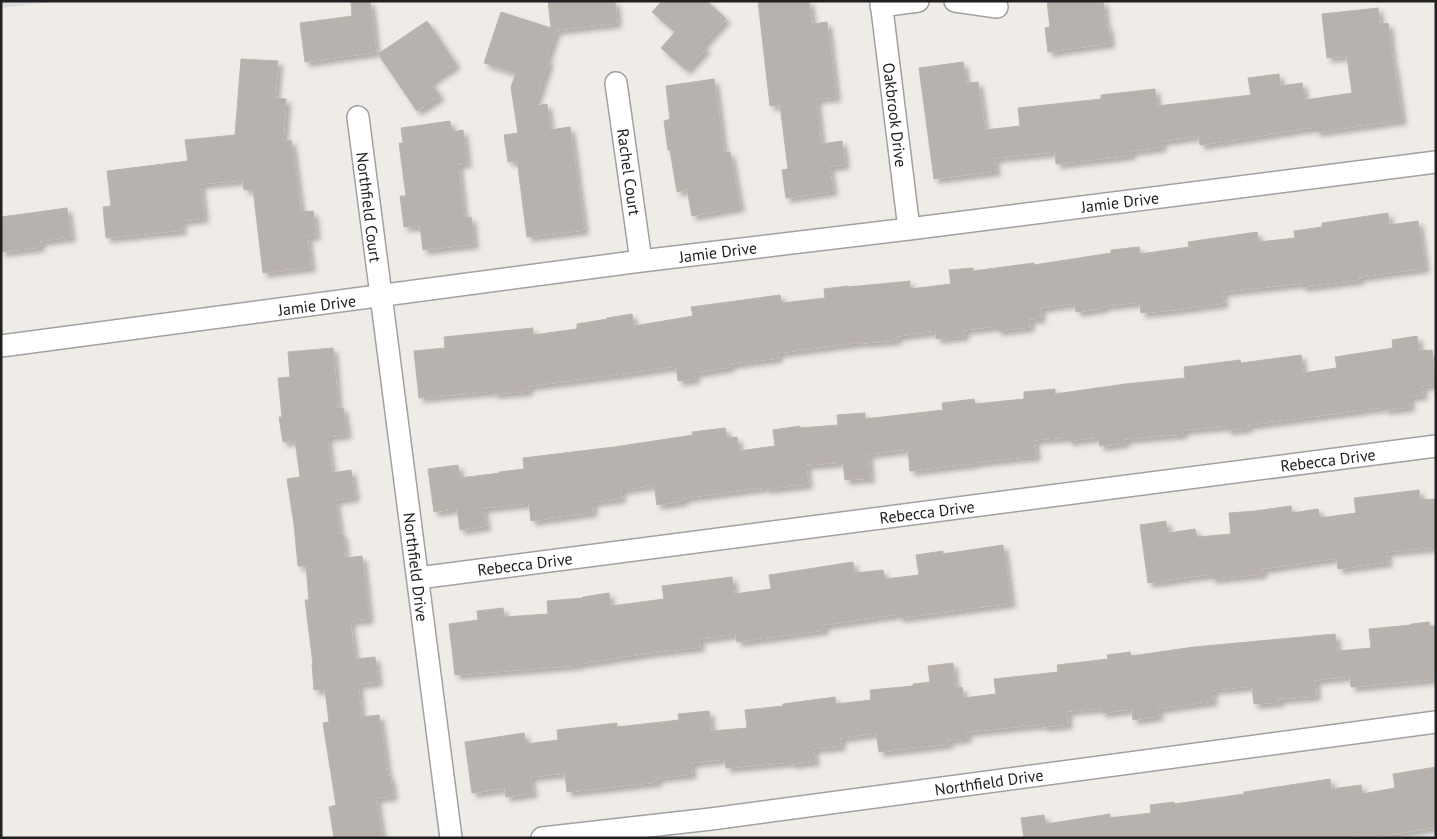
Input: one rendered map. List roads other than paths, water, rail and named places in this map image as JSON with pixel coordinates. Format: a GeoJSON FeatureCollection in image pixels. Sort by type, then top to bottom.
{"type":"FeatureCollection","features":[{"type":"Feature","properties":{"kind":"street"},"geometry":{"type":"LineString","coordinates":[[881,4],[918,1]]}},
{"type":"Feature","properties":{"kind":"street"},"geometry":{"type":"LineString","coordinates":[[956,1],[997,7]]}},
{"type":"Feature","properties":{"kind":"street","name":"Oakbrook Drive"},"geometry":{"type":"LineString","coordinates":[[881,4],[909,229]]}},
{"type":"Feature","properties":{"kind":"street","name":"Rachel Court"},"geometry":{"type":"LineString","coordinates":[[616,83],[641,261]]}},
{"type":"Feature","properties":{"kind":"street","name":"Northfield Court"},"geometry":{"type":"LineString","coordinates":[[358,117],[381,296]]}},
{"type":"Feature","properties":{"kind":"street","name":"Jamie Drive"},"geometry":{"type":"LineString","coordinates":[[1,346],[641,261],[1436,162]]}},
{"type":"Feature","properties":{"kind":"street","name":"Northfield Drive"},"geometry":{"type":"LineString","coordinates":[[381,296],[452,838]]}},
{"type":"Feature","properties":{"kind":"street","name":"Rebecca Drive"},"geometry":{"type":"LineString","coordinates":[[418,578],[1436,446]]}},
{"type":"Feature","properties":{"kind":"street","name":"Northfield Drive"},"geometry":{"type":"LineString","coordinates":[[542,838],[712,828],[1436,722]]}}]}
